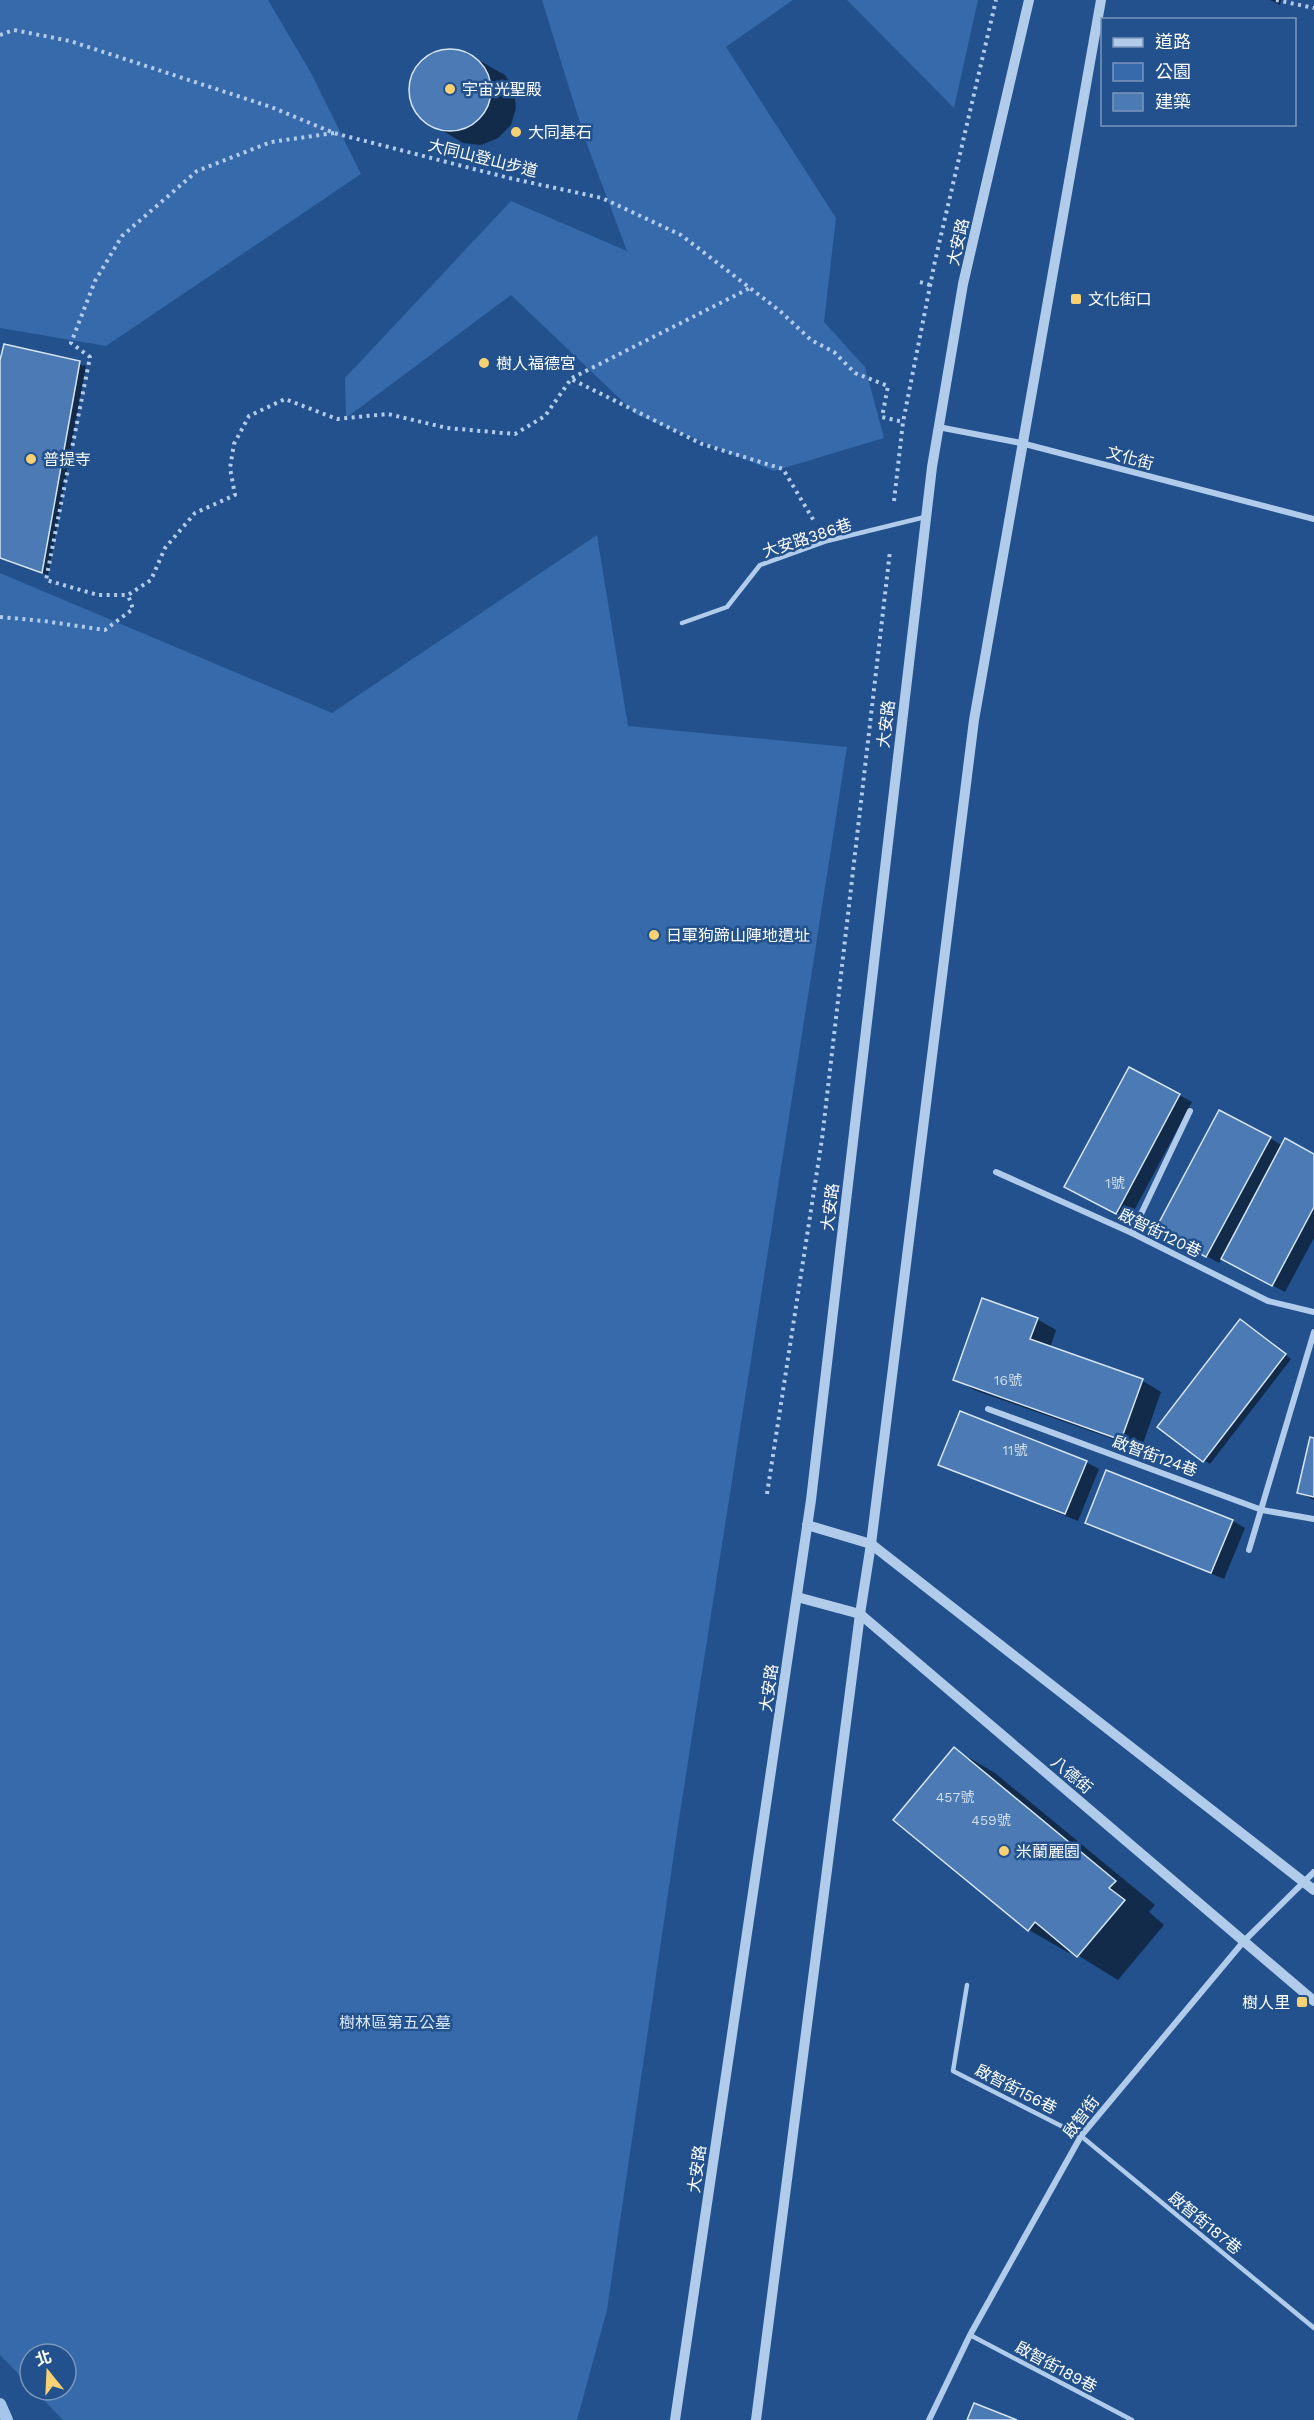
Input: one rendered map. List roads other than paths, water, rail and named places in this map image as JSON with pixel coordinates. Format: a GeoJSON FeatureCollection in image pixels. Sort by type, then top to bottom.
{"type":"FeatureCollection","features":[{"type":"Feature","properties":{"kind":"street","name":"大安路"},"geometry":{"type":"LineString","coordinates":[[675,2420],[807,1525],[925,517],[938,427],[963,284],[1029,0]]}},
{"type":"Feature","properties":{"kind":"street"},"geometry":{"type":"LineString","coordinates":[[756,2420],[871,1544],[974,720],[1101,0]]}},
{"type":"Feature","properties":{"kind":"street","name":"文化街"},"geometry":{"type":"LineString","coordinates":[[938,427],[1022,443],[1314,519]]}},
{"type":"Feature","properties":{"kind":"street"},"geometry":{"type":"LineString","coordinates":[[1132,1233],[1190,1111]]}},
{"type":"Feature","properties":{"kind":"street","name":"啟智街120巷"},"geometry":{"type":"LineString","coordinates":[[996,1172],[1132,1233],[1268,1301],[1314,1312]]}},
{"type":"Feature","properties":{"kind":"street"},"geometry":{"type":"LineString","coordinates":[[1249,1550],[1314,1332]]}},
{"type":"Feature","properties":{"kind":"street","name":"啟智街124巷"},"geometry":{"type":"LineString","coordinates":[[988,1409],[1262,1510],[1314,1519]]}},
{"type":"Feature","properties":{"kind":"street"},"geometry":{"type":"LineString","coordinates":[[807,1525],[871,1544],[1314,1890]]}},
{"type":"Feature","properties":{"kind":"street","name":"八德街"},"geometry":{"type":"LineString","coordinates":[[797,1596],[860,1614],[1314,2001]]}},
{"type":"Feature","properties":{"kind":"street","name":"啟智街"},"geometry":{"type":"LineString","coordinates":[[929,2420],[970,2335],[1081,2136],[1245,1941],[1314,1872]]}},
{"type":"Feature","properties":{"kind":"lane","name":"大安路386巷"},"geometry":{"type":"LineString","coordinates":[[682,623],[727,607],[760,564],[827,541],[925,517]]}},
{"type":"Feature","properties":{"kind":"lane","name":"啟智街156巷"},"geometry":{"type":"LineString","coordinates":[[967,1985],[954,2071],[1081,2136]]}},
{"type":"Feature","properties":{"kind":"lane","name":"啟智街187巷"},"geometry":{"type":"LineString","coordinates":[[1081,2136],[1314,2328]]}},
{"type":"Feature","properties":{"kind":"lane","name":"啟智街189巷"},"geometry":{"type":"LineString","coordinates":[[970,2335],[1132,2420]]}},
{"type":"Feature","properties":{"kind":"waterway"},"geometry":{"type":"LineString","coordinates":[[0,2404],[7,2420]]}},
{"type":"Feature","properties":{"kind":"place","name":"宇宙光聖殿"},"geometry":{"type":"Point","coordinates":[450,89]}},
{"type":"Feature","properties":{"kind":"place","name":"大同基石"},"geometry":{"type":"Point","coordinates":[516,132]}},
{"type":"Feature","properties":{"kind":"place","name":"文化街口"},"geometry":{"type":"Point","coordinates":[1076,299]}},
{"type":"Feature","properties":{"kind":"place","name":"樹人福德宮"},"geometry":{"type":"Point","coordinates":[484,363]}},
{"type":"Feature","properties":{"kind":"place","name":"普提寺"},"geometry":{"type":"Point","coordinates":[31,459]}},
{"type":"Feature","properties":{"kind":"place","name":"日軍狗蹄山陣地遺址"},"geometry":{"type":"Point","coordinates":[654,935]}},
{"type":"Feature","properties":{"kind":"place","name":"米蘭麗園"},"geometry":{"type":"Point","coordinates":[1004,1851]}},
{"type":"Feature","properties":{"kind":"place","name":"樹人里"},"geometry":{"type":"Point","coordinates":[1302,2002]}},
{"type":"Feature","properties":{"kind":"park label","name":"樹林區第五公墓"},"geometry":{"type":"Point","coordinates":[395,2022]}}]}
